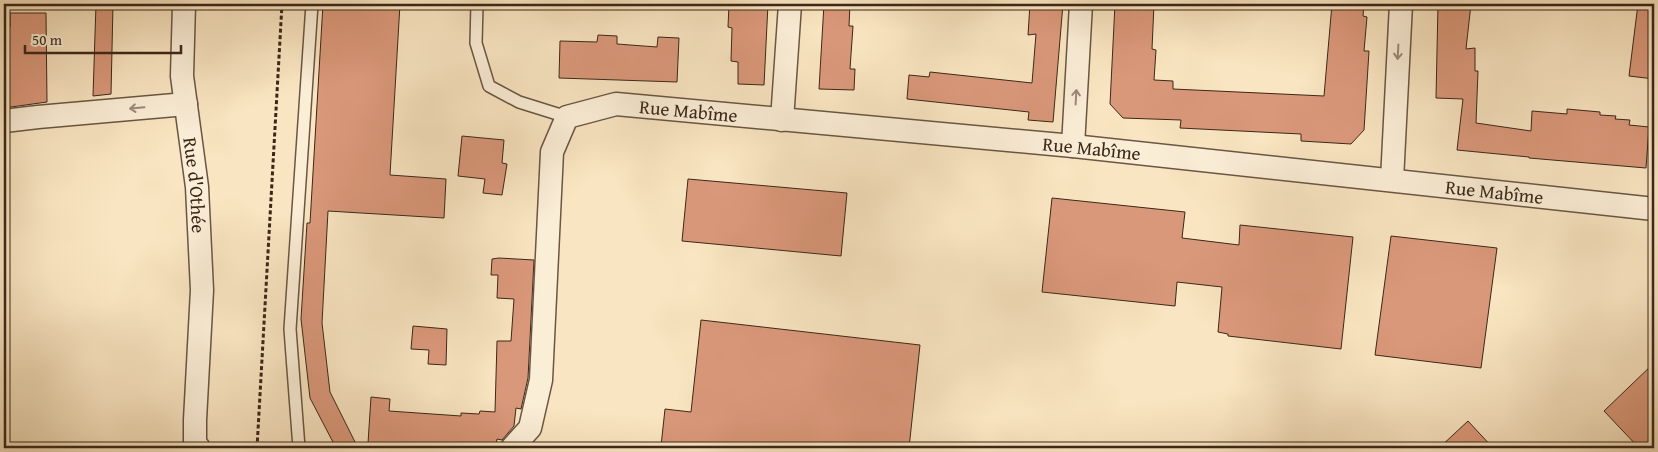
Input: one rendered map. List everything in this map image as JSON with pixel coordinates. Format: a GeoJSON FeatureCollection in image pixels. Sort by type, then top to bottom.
{"type":"FeatureCollection","features":[{"type":"Feature","properties":{"kind":"street","name":"Rue d'Othée"},"geometry":{"type":"LineString","coordinates":[[184,4],[182,76],[197,187],[202,290],[195,420],[195,443],[198,448]]}},
{"type":"Feature","properties":{"kind":"street"},"geometry":{"type":"LineString","coordinates":[[782,120],[790,4]]}},
{"type":"Feature","properties":{"kind":"street"},"geometry":{"type":"LineString","coordinates":[[1073,146],[1081,4]]}},
{"type":"Feature","properties":{"kind":"street"},"geometry":{"type":"LineString","coordinates":[[1392,180],[1401,4]]}},
{"type":"Feature","properties":{"kind":"street"},"geometry":{"type":"LineString","coordinates":[[4,121],[38,116],[186,104]]}},
{"type":"Feature","properties":{"kind":"street","name":"Rue Mabîme"},"geometry":{"type":"LineString","coordinates":[[567,117],[616,104],[1073,146],[1654,209]]}},
{"type":"Feature","properties":{"kind":"street"},"geometry":{"type":"LineString","coordinates":[[517,446],[530,428],[541,380],[552,152],[567,117]]}},
{"type":"Feature","properties":{"kind":"lane"},"geometry":{"type":"LineString","coordinates":[[299,448],[290,329],[312,4]]}},
{"type":"Feature","properties":{"kind":"lane"},"geometry":{"type":"LineString","coordinates":[[477,4],[476,43],[489,86],[519,102],[567,117]]}},
{"type":"Feature","properties":{"kind":"path"},"geometry":{"type":"LineString","coordinates":[[257,448],[282,4]]}},
{"type":"Feature","properties":{"kind":"building"},"geometry":{"type":"Polygon","coordinates":[[[96,4],[113,4],[111,94],[93,96],[96,4]]]}},
{"type":"Feature","properties":{"kind":"building"},"geometry":{"type":"Polygon","coordinates":[[[323,4],[400,4],[390,175],[446,179],[444,218],[328,211],[322,323],[330,392],[358,448],[336,448],[310,398],[301,319],[307,223],[310,223],[323,4]]]}},
{"type":"Feature","properties":{"kind":"building"},"geometry":{"type":"Polygon","coordinates":[[[729,4],[768,4],[764,85],[738,84],[738,62],[731,61],[732,28],[728,27],[729,4]]]}},
{"type":"Feature","properties":{"kind":"building"},"geometry":{"type":"Polygon","coordinates":[[[824,4],[850,4],[849,26],[853,26],[850,69],[855,69],[854,90],[819,89],[824,4]]]}},
{"type":"Feature","properties":{"kind":"building"},"geometry":{"type":"Polygon","coordinates":[[[1030,4],[1063,4],[1053,122],[1028,120],[1029,112],[907,99],[909,75],[929,77],[930,72],[1032,83],[1036,34],[1028,35],[1030,4]]]}},
{"type":"Feature","properties":{"kind":"building"},"geometry":{"type":"Polygon","coordinates":[[[1115,4],[1154,4],[1152,49],[1156,50],[1154,80],[1173,81],[1173,89],[1324,96],[1332,4],[1364,4],[1363,16],[1367,17],[1364,51],[1369,51],[1364,130],[1351,144],[1301,141],[1301,134],[1180,128],[1181,120],[1123,118],[1110,104],[1115,4]]]}},
{"type":"Feature","properties":{"kind":"building"},"geometry":{"type":"Polygon","coordinates":[[[1438,4],[1471,4],[1466,49],[1475,48],[1475,71],[1478,71],[1476,123],[1531,131],[1532,111],[1567,114],[1567,109],[1600,112],[1600,115],[1616,116],[1615,119],[1630,120],[1629,125],[1649,127],[1646,168],[1457,150],[1463,99],[1436,98],[1438,4]]]}},
{"type":"Feature","properties":{"kind":"building"},"geometry":{"type":"Polygon","coordinates":[[[1638,4],[1654,4],[1654,79],[1629,76],[1638,4]]]}},
{"type":"Feature","properties":{"kind":"building"},"geometry":{"type":"Polygon","coordinates":[[[10,13],[46,13],[47,102],[4,108],[4,27],[10,27],[10,13]]]}},
{"type":"Feature","properties":{"kind":"building"},"geometry":{"type":"Polygon","coordinates":[[[598,35],[617,36],[617,44],[657,47],[658,37],[679,38],[677,82],[559,78],[560,41],[597,42],[598,35]]]}},
{"type":"Feature","properties":{"kind":"building"},"geometry":{"type":"Polygon","coordinates":[[[462,136],[504,140],[502,163],[507,164],[502,195],[483,193],[485,179],[458,176],[462,136]]]}},
{"type":"Feature","properties":{"kind":"building"},"geometry":{"type":"Polygon","coordinates":[[[688,179],[847,193],[841,256],[682,241],[688,179]]]}},
{"type":"Feature","properties":{"kind":"building"},"geometry":{"type":"Polygon","coordinates":[[[1052,198],[1185,212],[1182,238],[1239,245],[1240,225],[1353,237],[1341,349],[1228,336],[1228,334],[1218,332],[1222,287],[1177,282],[1175,306],[1042,292],[1052,198]]]}},
{"type":"Feature","properties":{"kind":"building"},"geometry":{"type":"Polygon","coordinates":[[[1391,236],[1497,248],[1481,368],[1375,355],[1391,236]]]}},
{"type":"Feature","properties":{"kind":"building"},"geometry":{"type":"Polygon","coordinates":[[[492,259],[534,260],[528,378],[521,409],[516,408],[514,426],[502,440],[497,439],[496,445],[478,444],[478,447],[460,446],[460,448],[452,448],[368,443],[371,397],[390,399],[389,411],[461,416],[461,413],[479,414],[480,411],[495,412],[497,341],[511,341],[514,299],[497,298],[498,275],[491,275],[492,259]]]}},
{"type":"Feature","properties":{"kind":"building"},"geometry":{"type":"Polygon","coordinates":[[[701,320],[920,345],[909,448],[681,448],[661,446],[665,409],[691,412],[701,320]]]}},
{"type":"Feature","properties":{"kind":"building"},"geometry":{"type":"Polygon","coordinates":[[[413,326],[447,329],[446,365],[428,364],[429,350],[411,349],[413,326]]]}},
{"type":"Feature","properties":{"kind":"building"},"geometry":{"type":"Polygon","coordinates":[[[1654,363],[1654,448],[1639,448],[1604,411],[1654,363]]]}},
{"type":"Feature","properties":{"kind":"building"},"geometry":{"type":"Polygon","coordinates":[[[1468,421],[1493,448],[1439,448],[1468,421]]]}}]}
